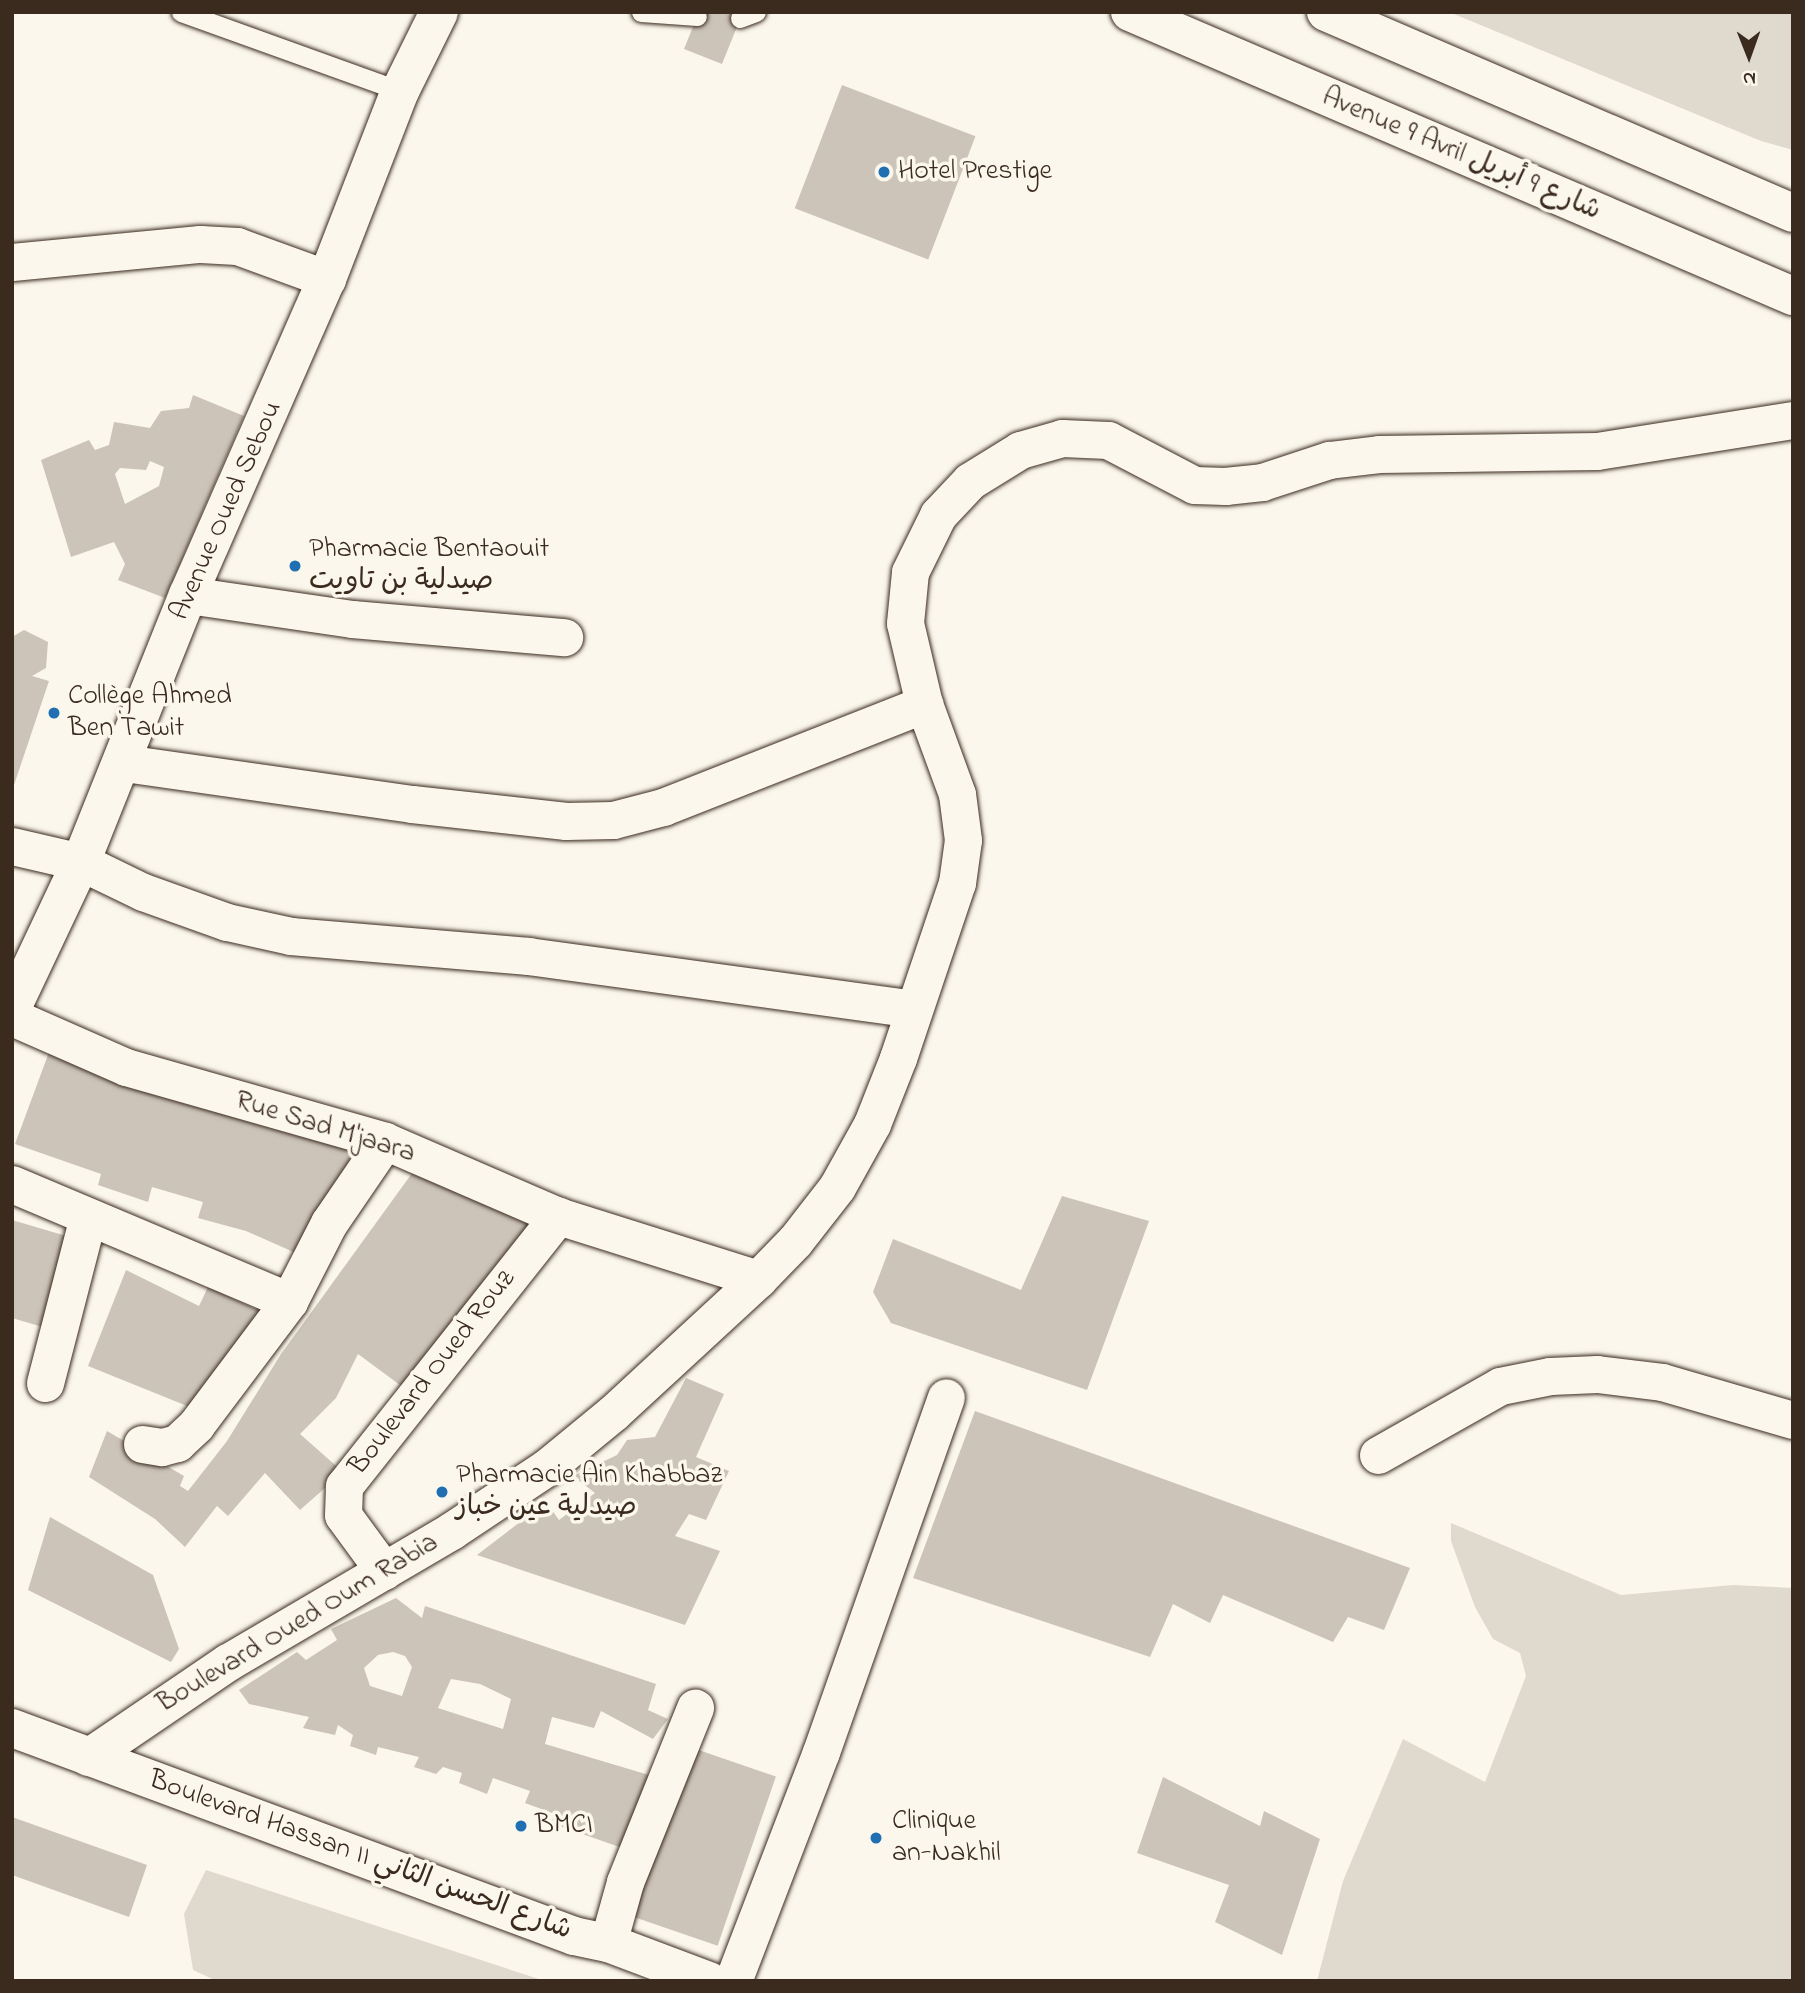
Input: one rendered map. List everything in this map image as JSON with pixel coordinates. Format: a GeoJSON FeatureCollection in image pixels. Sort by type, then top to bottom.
{"type":"FeatureCollection","features":[{"type":"Feature","properties":{"kind":"main road","name":"Avenue Oued Sebou"},"geometry":{"type":"LineString","coordinates":[[12,1008],[124,763],[188,595],[327,279],[400,91],[439,12]]}},
{"type":"Feature","properties":{"kind":"main road","name":"Avenue 9 Avril شارع 9 أبريل"},"geometry":{"type":"LineString","coordinates":[[1130,12],[1793,296]]}},
{"type":"Feature","properties":{"kind":"main road"},"geometry":{"type":"LineString","coordinates":[[1326,12],[1793,213]]}},
{"type":"Feature","properties":{"kind":"main road","name":"Boulevard Hassan II شارع الحسن الثاني"},"geometry":{"type":"LineString","coordinates":[[12,1728],[562,1931],[608,1943],[709,1981]]}},
{"type":"Feature","properties":{"kind":"street"},"geometry":{"type":"LineString","coordinates":[[12,262],[200,244],[237,246],[327,279]]}},
{"type":"Feature","properties":{"kind":"street","name":"Boulevard Oued Oum Rabia"},"geometry":{"type":"LineString","coordinates":[[88,1757],[228,1662],[384,1571],[546,1468],[614,1413],[758,1279],[795,1241],[837,1187],[872,1124],[957,883],[963,840],[957,794],[924,704],[905,623],[910,572],[938,515],[970,481],[1020,450],[1062,438],[1108,440],[1194,485],[1226,485],[1262,482],[1329,460],[1367,455],[1597,451],[1793,420]]}},
{"type":"Feature","properties":{"kind":"street"},"geometry":{"type":"LineString","coordinates":[[188,595],[352,619],[564,637]]}},
{"type":"Feature","properties":{"kind":"street"},"geometry":{"type":"LineString","coordinates":[[124,763],[438,807],[566,821],[613,820],[663,807],[924,704]]}},
{"type":"Feature","properties":{"kind":"street"},"geometry":{"type":"LineString","coordinates":[[12,846],[81,862],[167,901],[227,922],[291,936],[528,956],[913,1009]]}},
{"type":"Feature","properties":{"kind":"street","name":"Rue Sad M'jaara"},"geometry":{"type":"LineString","coordinates":[[12,1017],[126,1067],[385,1141],[558,1216],[758,1279]]}},
{"type":"Feature","properties":{"kind":"street"},"geometry":{"type":"LineString","coordinates":[[142,1444],[162,1447],[177,1443],[197,1426],[289,1301],[329,1223],[385,1141]]}},
{"type":"Feature","properties":{"kind":"street"},"geometry":{"type":"LineString","coordinates":[[12,1184],[289,1301]]}},
{"type":"Feature","properties":{"kind":"street","name":"Boulevard Oued Rouz"},"geometry":{"type":"LineString","coordinates":[[384,1571],[343,1515],[344,1486],[558,1216]]}},
{"type":"Feature","properties":{"kind":"street"},"geometry":{"type":"LineString","coordinates":[[45,1383],[88,1217]]}},
{"type":"Feature","properties":{"kind":"street"},"geometry":{"type":"LineString","coordinates":[[1378,1455],[1500,1386],[1550,1376],[1597,1374],[1662,1382],[1793,1420]]}},
{"type":"Feature","properties":{"kind":"street"},"geometry":{"type":"LineString","coordinates":[[733,1981],[816,1764],[946,1396]]}},
{"type":"Feature","properties":{"kind":"street"},"geometry":{"type":"LineString","coordinates":[[608,1943],[625,1882],[695,1708]]}},
{"type":"Feature","properties":{"kind":"lane"},"geometry":{"type":"LineString","coordinates":[[181,12],[400,91]]}},
{"type":"Feature","properties":{"kind":"lane"},"geometry":{"type":"LineString","coordinates":[[641,12],[697,16]]}},
{"type":"Feature","properties":{"kind":"shaded area"},"geometry":{"type":"Polygon","coordinates":[[[1449,12],[1793,12],[1793,150],[1761,141],[1449,12]]]}},
{"type":"Feature","properties":{"kind":"shaded area"},"geometry":{"type":"Polygon","coordinates":[[[1451,1523],[1621,1595],[1733,1585],[1793,1588],[1793,1981],[1317,1981],[1343,1881],[1403,1739],[1485,1782],[1526,1676],[1520,1653],[1493,1639],[1475,1607],[1451,1541],[1451,1523]]]}},
{"type":"Feature","properties":{"kind":"shaded area"},"geometry":{"type":"Polygon","coordinates":[[[206,1870],[545,1981],[217,1981],[193,1970],[184,1914],[206,1870]]]}},
{"type":"Feature","properties":{"kind":"building"},"geometry":{"type":"Polygon","coordinates":[[[699,12],[743,12],[722,64],[684,49],[699,12]]]}},
{"type":"Feature","properties":{"kind":"building","name":"Hotel Prestige"},"geometry":{"type":"Polygon","coordinates":[[[842,85],[976,136],[928,259],[795,208],[842,85]]]}},
{"type":"Feature","properties":{"kind":"building"},"geometry":{"type":"Polygon","coordinates":[[[193,395],[244,416],[165,598],[118,580],[125,564],[114,542],[71,557],[41,460],[89,440],[95,450],[109,445],[114,422],[150,428],[161,411],[189,408],[193,395]],[[150,461],[146,470],[120,468],[115,474],[125,504],[159,486],[164,467],[150,461]]]}},
{"type":"Feature","properties":{"kind":"building"},"geometry":{"type":"Polygon","coordinates":[[[24,630],[48,642],[46,668],[32,676],[49,681],[13,788],[12,637],[24,630]]]}},
{"type":"Feature","properties":{"kind":"building"},"geometry":{"type":"Polygon","coordinates":[[[52,1044],[358,1151],[307,1258],[246,1231],[198,1218],[203,1202],[152,1187],[148,1202],[98,1185],[101,1174],[15,1144],[52,1044]]]}},
{"type":"Feature","properties":{"kind":"building"},"geometry":{"type":"Polygon","coordinates":[[[418,1165],[540,1218],[404,1388],[358,1354],[336,1398],[300,1434],[343,1472],[300,1510],[265,1473],[228,1516],[217,1506],[185,1547],[155,1519],[89,1477],[107,1431],[184,1476],[180,1486],[188,1491],[227,1441],[281,1354],[418,1165]]]}},
{"type":"Feature","properties":{"kind":"building"},"geometry":{"type":"Polygon","coordinates":[[[1062,1196],[1149,1221],[1087,1390],[891,1323],[873,1292],[893,1239],[1021,1290],[1062,1196]]]}},
{"type":"Feature","properties":{"kind":"building"},"geometry":{"type":"Polygon","coordinates":[[[12,1220],[73,1238],[46,1328],[12,1318],[12,1220]]]}},
{"type":"Feature","properties":{"kind":"building"},"geometry":{"type":"Polygon","coordinates":[[[126,1270],[199,1306],[208,1287],[260,1311],[197,1410],[88,1366],[126,1270]]]}},
{"type":"Feature","properties":{"kind":"building"},"geometry":{"type":"Polygon","coordinates":[[[686,1378],[724,1394],[696,1457],[729,1471],[706,1520],[689,1514],[675,1536],[720,1551],[685,1625],[477,1555],[546,1502],[559,1520],[595,1493],[573,1476],[617,1455],[627,1440],[655,1437],[686,1378]]]}},
{"type":"Feature","properties":{"kind":"building"},"geometry":{"type":"Polygon","coordinates":[[[975,1411],[1410,1568],[1384,1630],[1348,1617],[1333,1642],[1223,1595],[1210,1623],[1173,1604],[1150,1657],[913,1578],[975,1411]]]}},
{"type":"Feature","properties":{"kind":"building"},"geometry":{"type":"Polygon","coordinates":[[[50,1517],[153,1575],[179,1649],[171,1662],[28,1590],[50,1517]]]}},
{"type":"Feature","properties":{"kind":"building"},"geometry":{"type":"Polygon","coordinates":[[[396,1598],[422,1618],[425,1606],[656,1684],[648,1710],[668,1719],[653,1739],[601,1711],[594,1728],[552,1717],[545,1744],[659,1778],[628,1850],[551,1823],[555,1814],[525,1803],[530,1791],[493,1778],[487,1794],[459,1783],[462,1773],[443,1767],[436,1774],[414,1767],[419,1757],[378,1747],[376,1755],[350,1746],[353,1735],[338,1725],[335,1735],[303,1728],[309,1717],[249,1704],[239,1690],[297,1652],[306,1660],[337,1640],[331,1629],[396,1598]],[[393,1652],[378,1655],[364,1668],[370,1686],[402,1696],[412,1667],[405,1656],[393,1652]],[[451,1679],[438,1708],[503,1729],[511,1699],[480,1684],[451,1679]]]}},
{"type":"Feature","properties":{"kind":"building"},"geometry":{"type":"Polygon","coordinates":[[[687,1746],[776,1777],[718,1946],[629,1915],[687,1746]]]}},
{"type":"Feature","properties":{"kind":"building"},"geometry":{"type":"Polygon","coordinates":[[[1163,1777],[1260,1826],[1264,1811],[1320,1839],[1282,1955],[1215,1922],[1229,1885],[1137,1853],[1163,1777]]]}},
{"type":"Feature","properties":{"kind":"building"},"geometry":{"type":"Polygon","coordinates":[[[12,1817],[147,1865],[129,1917],[12,1875],[12,1817]]]}},
{"type":"Feature","properties":{"kind":"place","name":"Hotel Prestige"},"geometry":{"type":"Point","coordinates":[884,172]}},
{"type":"Feature","properties":{"kind":"place","name":"Pharmacie Bentaouit صيدلية بن تاويت"},"geometry":{"type":"Point","coordinates":[295,566]}},
{"type":"Feature","properties":{"kind":"place","name":"Collège Ahmed Ben Tawit"},"geometry":{"type":"Point","coordinates":[54,713]}},
{"type":"Feature","properties":{"kind":"place","name":"Pharmacie Ain Khabbaz صيدلية عين خباز"},"geometry":{"type":"Point","coordinates":[442,1492]}},
{"type":"Feature","properties":{"kind":"place","name":"BMCI"},"geometry":{"type":"Point","coordinates":[521,1826]}},
{"type":"Feature","properties":{"kind":"place","name":"Clinique an-Nakhil"},"geometry":{"type":"Point","coordinates":[876,1838]}}]}
